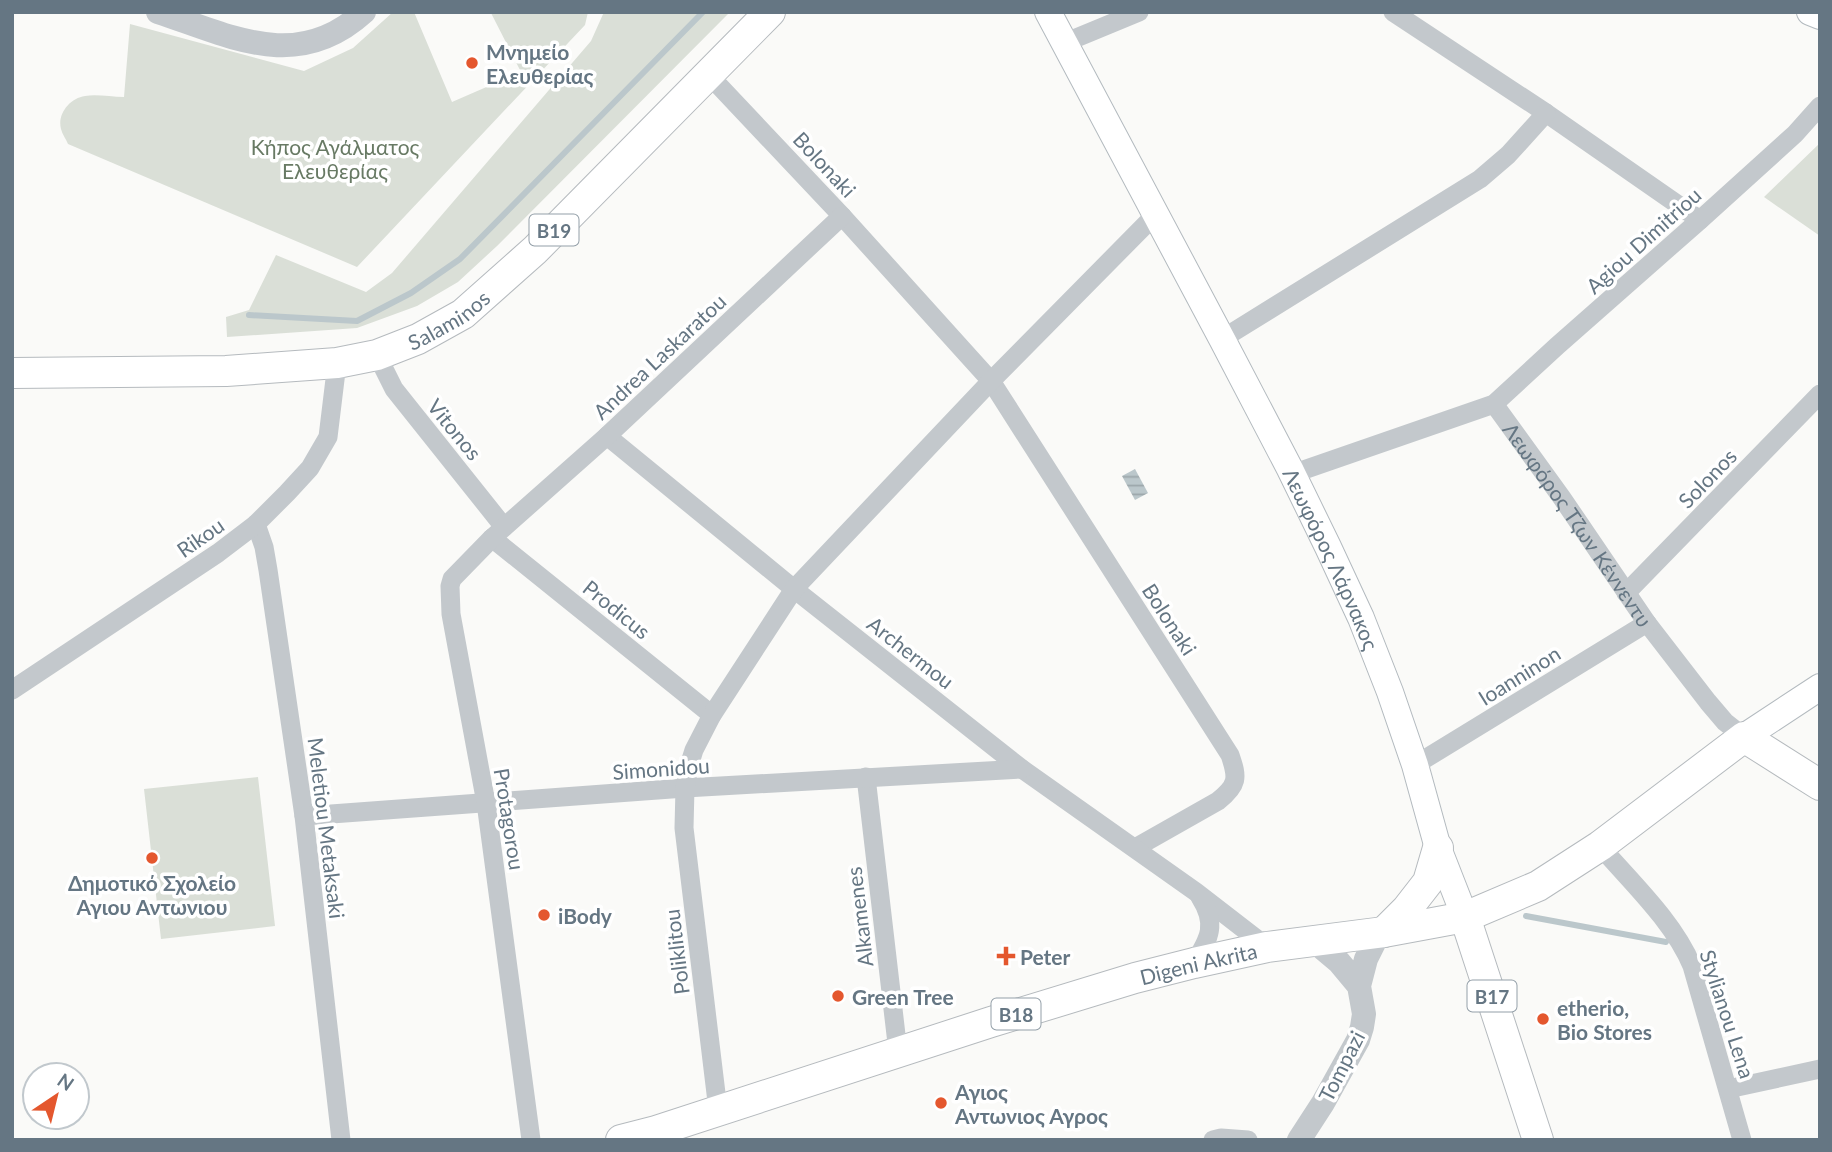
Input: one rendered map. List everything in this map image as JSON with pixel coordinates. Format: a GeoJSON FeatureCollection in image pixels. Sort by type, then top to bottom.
{"type":"FeatureCollection","features":[{"type":"Feature","properties":{"kind":"main road","name":"Salaminos"},"geometry":{"type":"LineString","coordinates":[[12,373],[226,371],[337,363],[377,355],[418,340],[463,313],[535,250],[770,12]]}},
{"type":"Feature","properties":{"kind":"main road","name":"Λεωφόρος Λάρνακος"},"geometry":{"type":"LineString","coordinates":[[1048,12],[1292,474],[1361,618],[1415,765],[1438,848],[1465,917],[1538,1140]]}},
{"type":"Feature","properties":{"kind":"main road"},"geometry":{"type":"LineString","coordinates":[[1810,12],[1820,16]]}},
{"type":"Feature","properties":{"kind":"main road"},"geometry":{"type":"LineString","coordinates":[[1744,737],[1820,687]]}},
{"type":"Feature","properties":{"kind":"main road","name":"Λεωφόρος Τζων Κέννεντυ"},"geometry":{"type":"LineString","coordinates":[[1744,737],[1820,785]]}},
{"type":"Feature","properties":{"kind":"main road","name":"Digeni Akrita"},"geometry":{"type":"LineString","coordinates":[[621,1140],[657,1135],[718,1110],[898,1052],[1123,982],[1194,963],[1267,947],[1381,933],[1465,917],[1538,886],[1600,846],[1744,737]]}},
{"type":"Feature","properties":{"kind":"main road"},"geometry":{"type":"LineString","coordinates":[[1381,933],[1407,909],[1428,882],[1438,848]]}},
{"type":"Feature","properties":{"kind":"street"},"geometry":{"type":"LineString","coordinates":[[158,12],[236,38],[281,46],[312,42],[332,35],[364,12]]}},
{"type":"Feature","properties":{"kind":"street"},"geometry":{"type":"LineString","coordinates":[[1064,43],[1139,12]]}},
{"type":"Feature","properties":{"kind":"street"},"geometry":{"type":"LineString","coordinates":[[1393,12],[1546,113],[1700,220]]}},
{"type":"Feature","properties":{"kind":"street","name":"Bolonaki"},"geometry":{"type":"LineString","coordinates":[[708,74],[842,216],[991,381],[1230,755],[1236,772],[1229,793],[1135,848]]}},
{"type":"Feature","properties":{"kind":"street","name":"Agiou Dimitriou"},"geometry":{"type":"LineString","coordinates":[[1494,404],[1795,134],[1820,106]]}},
{"type":"Feature","properties":{"kind":"street"},"geometry":{"type":"LineString","coordinates":[[1222,339],[1480,179],[1508,155],[1546,113]]}},
{"type":"Feature","properties":{"kind":"street"},"geometry":{"type":"LineString","coordinates":[[685,788],[694,750],[712,715],[794,589],[991,381],[1156,214]]}},
{"type":"Feature","properties":{"kind":"street","name":"Andrea Laskaratou"},"geometry":{"type":"LineString","coordinates":[[498,532],[607,436],[842,216]]}},
{"type":"Feature","properties":{"kind":"street","name":"Vitonos"},"geometry":{"type":"LineString","coordinates":[[377,355],[394,389],[498,532]]}},
{"type":"Feature","properties":{"kind":"street","name":"Rikou"},"geometry":{"type":"LineString","coordinates":[[12,690],[218,553],[256,524],[310,467],[328,437],[337,363]]}},
{"type":"Feature","properties":{"kind":"street","name":"Solonos"},"geometry":{"type":"LineString","coordinates":[[1626,593],[1820,394]]}},
{"type":"Feature","properties":{"kind":"street","name":"Λεωφόρος Τζων Κέννεντυ"},"geometry":{"type":"LineString","coordinates":[[1292,474],[1494,404],[1647,623],[1725,722],[1744,737]]}},
{"type":"Feature","properties":{"kind":"street","name":"Archermou"},"geometry":{"type":"LineString","coordinates":[[607,436],[794,589],[1022,769],[1196,892],[1267,947]]}},
{"type":"Feature","properties":{"kind":"street","name":"Meletiou Metaksaki"},"geometry":{"type":"LineString","coordinates":[[256,524],[268,570],[304,817],[341,1140]]}},
{"type":"Feature","properties":{"kind":"street","name":"Prodicus"},"geometry":{"type":"LineString","coordinates":[[498,532],[712,715]]}},
{"type":"Feature","properties":{"kind":"street","name":"Protagorou"},"geometry":{"type":"LineString","coordinates":[[498,532],[456,574],[450,586],[451,614],[486,803],[531,1140]]}},
{"type":"Feature","properties":{"kind":"street","name":"Ioanninon"},"geometry":{"type":"LineString","coordinates":[[1415,765],[1647,623]]}},
{"type":"Feature","properties":{"kind":"street","name":"Simonidou"},"geometry":{"type":"LineString","coordinates":[[304,817],[685,788],[1022,769]]}},
{"type":"Feature","properties":{"kind":"street","name":"Alkamenes"},"geometry":{"type":"LineString","coordinates":[[866,778],[898,1052]]}},
{"type":"Feature","properties":{"kind":"street","name":"Poliklitou"},"geometry":{"type":"LineString","coordinates":[[685,788],[684,828],[718,1110]]}},
{"type":"Feature","properties":{"kind":"street","name":"Stylianou Lena"},"geometry":{"type":"LineString","coordinates":[[1600,846],[1650,904],[1686,953],[1742,1140]]}},
{"type":"Feature","properties":{"kind":"street","name":"Archermou"},"geometry":{"type":"LineString","coordinates":[[1194,963],[1205,946],[1211,923],[1210,915],[1196,892]]}},
{"type":"Feature","properties":{"kind":"street","name":"Tompazi"},"geometry":{"type":"LineString","coordinates":[[1299,1140],[1358,1040],[1364,1014],[1359,986],[1366,959],[1381,933]]}},
{"type":"Feature","properties":{"kind":"street"},"geometry":{"type":"LineString","coordinates":[[1314,941],[1339,962],[1359,986]]}},
{"type":"Feature","properties":{"kind":"street"},"geometry":{"type":"LineString","coordinates":[[1728,1089],[1820,1069]]}},
{"type":"Feature","properties":{"kind":"street"},"geometry":{"type":"LineString","coordinates":[[1213,1140],[1248,1140]]}},
{"type":"Feature","properties":{"kind":"green space","name":"Κήπος Αγάλματος Ελευθερίας"},"geometry":{"type":"Polygon","coordinates":[[[393,12],[414,12],[452,102],[521,72],[491,13],[588,12],[585,25],[357,267],[68,144],[62,131],[60,123],[63,112],[79,97],[124,97],[130,24],[304,71],[353,48],[393,12]]]}},
{"type":"Feature","properties":{"kind":"green space"},"geometry":{"type":"Polygon","coordinates":[[[604,12],[730,12],[458,282],[417,306],[357,328],[227,337],[226,317],[249,310],[276,255],[366,292],[392,273],[591,41],[604,12]]]}},
{"type":"Feature","properties":{"kind":"green space"},"geometry":{"type":"Polygon","coordinates":[[[1820,143],[1820,236],[1764,197],[1820,143]]]}},
{"type":"Feature","properties":{"kind":"green space"},"geometry":{"type":"Polygon","coordinates":[[[258,777],[275,926],[161,939],[144,789],[258,777]]]}},
{"type":"Feature","properties":{"kind":"shaded area"},"geometry":{"type":"Polygon","coordinates":[[[1135,469],[1148,493],[1135,500],[1122,476],[1135,469]]]}},
{"type":"Feature","properties":{"kind":"waterway"},"geometry":{"type":"LineString","coordinates":[[249,315],[357,321],[411,293],[460,259],[703,12]]}},
{"type":"Feature","properties":{"kind":"waterway"},"geometry":{"type":"LineString","coordinates":[[1526,916],[1666,942]]}},
{"type":"Feature","properties":{"kind":"place","name":"Μνημείο Ελευθερίας"},"geometry":{"type":"Point","coordinates":[472,63]}},
{"type":"Feature","properties":{"kind":"place","name":"Δημοτικό Σχολείο Αγιου Αντωνιου"},"geometry":{"type":"Point","coordinates":[152,858]}},
{"type":"Feature","properties":{"kind":"place","name":"iBody"},"geometry":{"type":"Point","coordinates":[544,915]}},
{"type":"Feature","properties":{"kind":"place","name":"Peter"},"geometry":{"type":"Point","coordinates":[1006,956]}},
{"type":"Feature","properties":{"kind":"place","name":"Green Tree"},"geometry":{"type":"Point","coordinates":[838,996]}},
{"type":"Feature","properties":{"kind":"place","name":"etherio, Bio Stores"},"geometry":{"type":"Point","coordinates":[1543,1019]}},
{"type":"Feature","properties":{"kind":"place","name":"Αγιος Αντωνιος Αγρος"},"geometry":{"type":"Point","coordinates":[941,1103]}}]}
